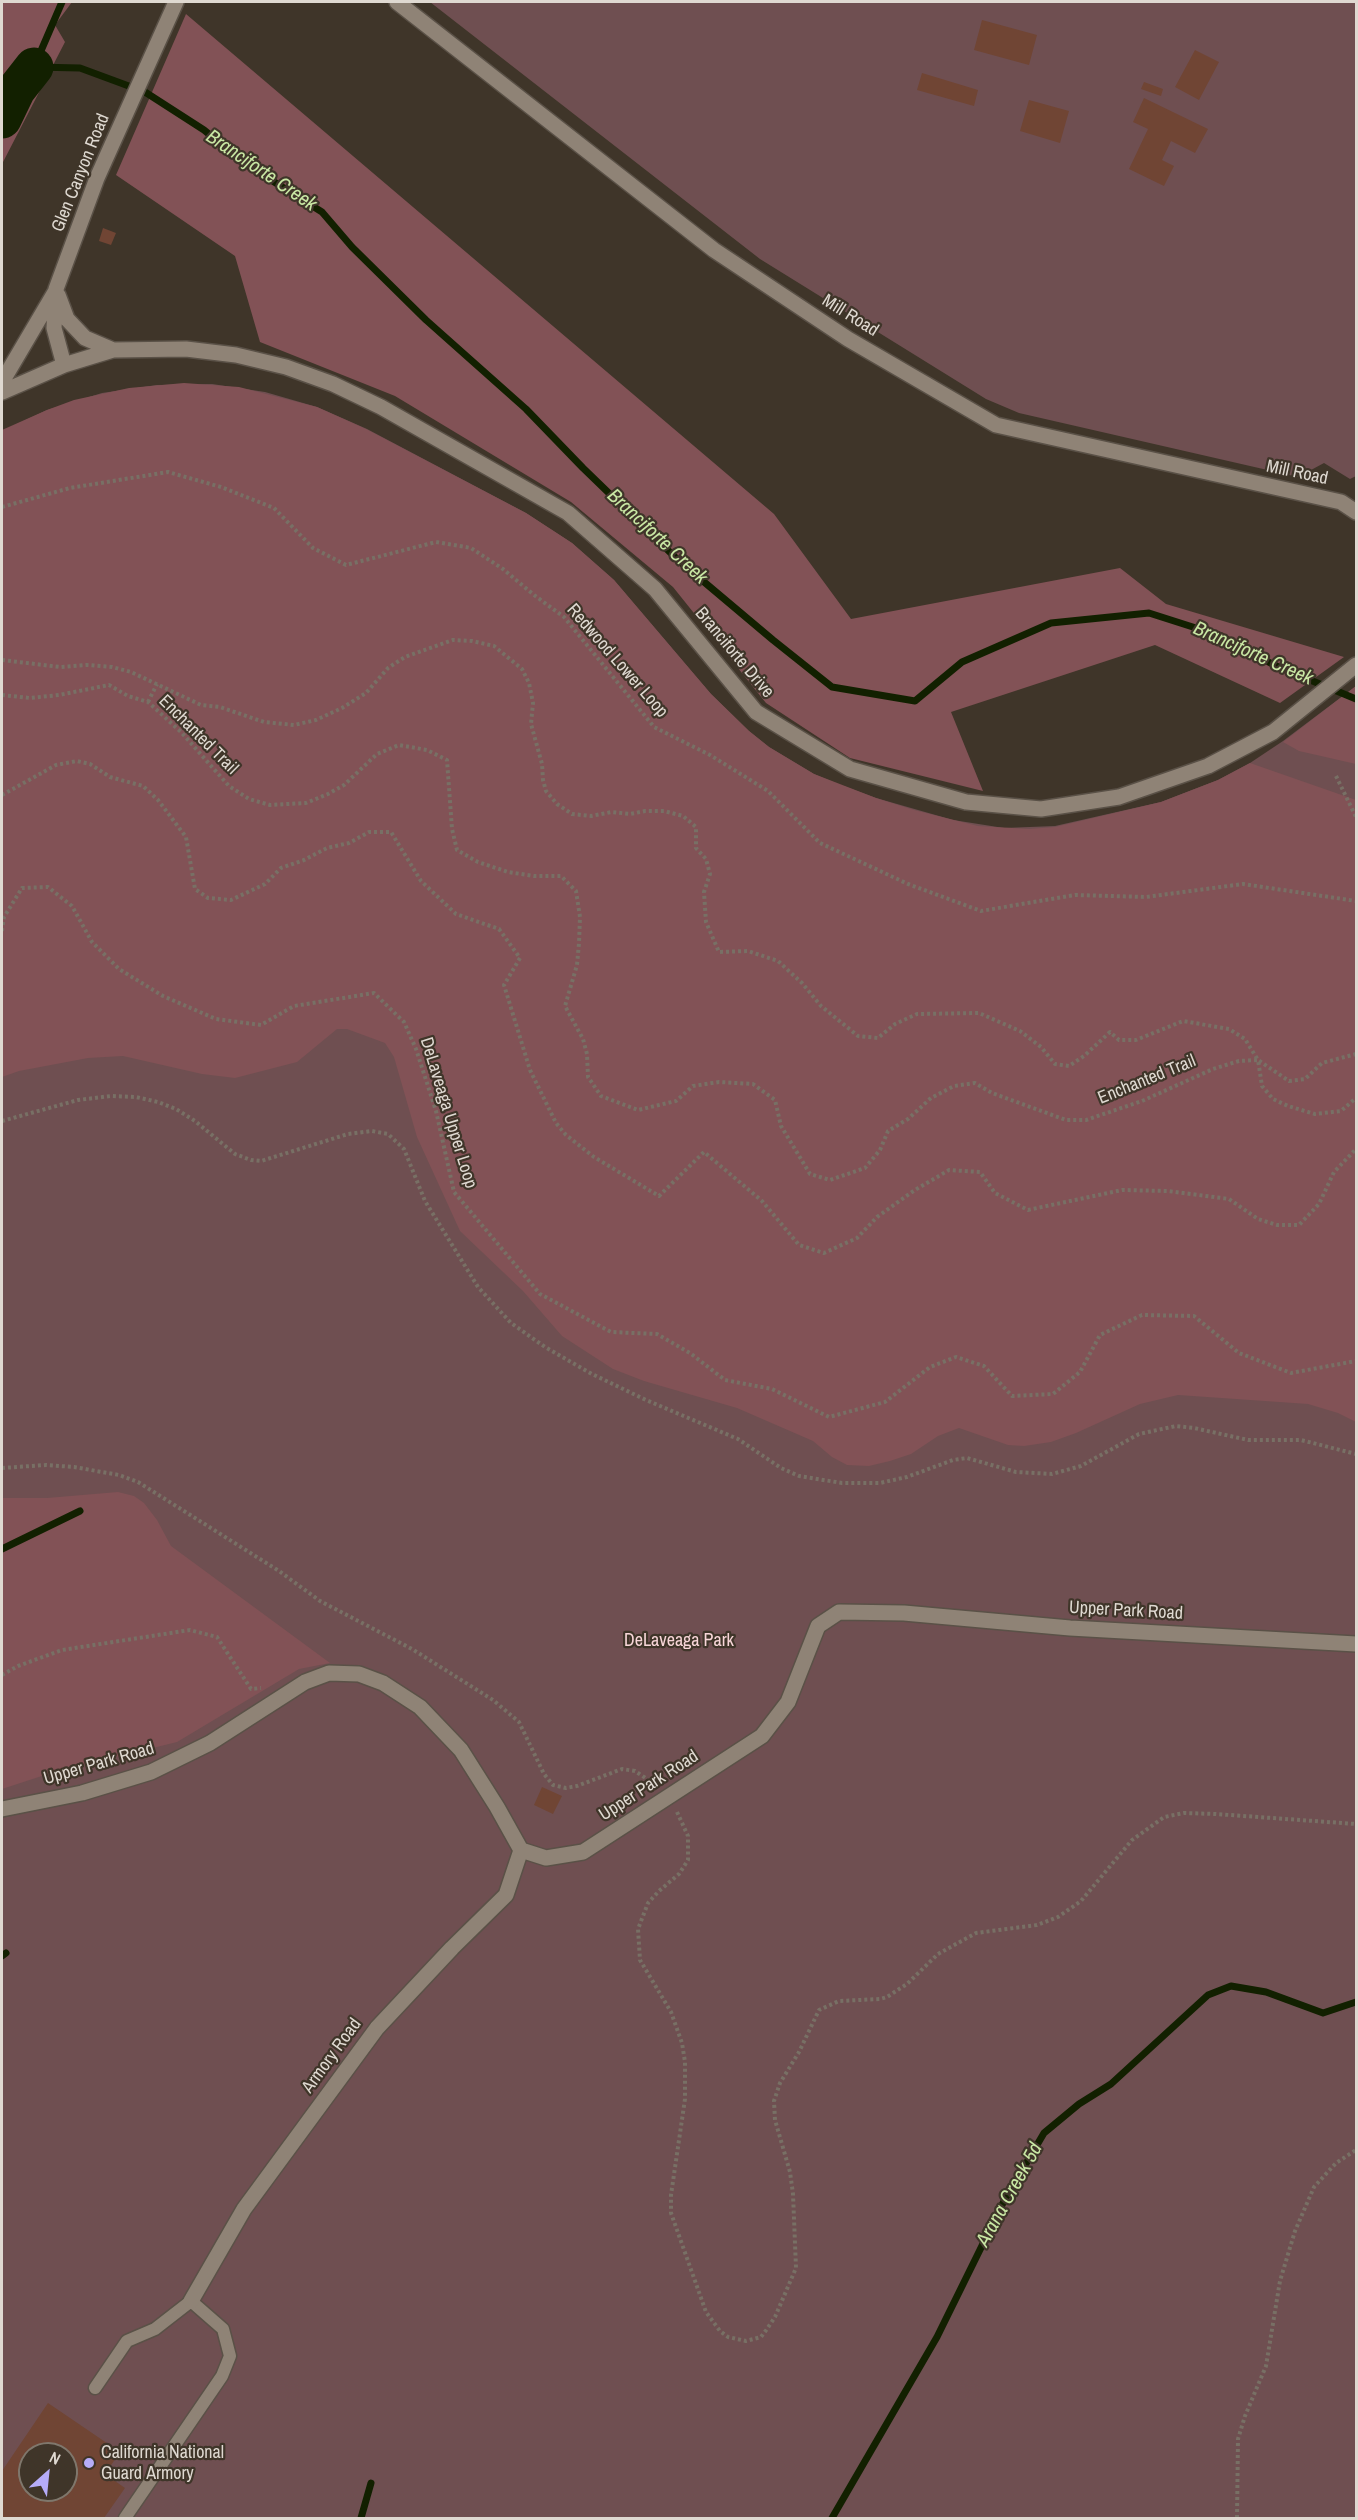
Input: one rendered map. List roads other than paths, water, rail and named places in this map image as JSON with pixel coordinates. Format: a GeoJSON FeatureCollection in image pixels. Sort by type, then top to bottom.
{"type":"FeatureCollection","features":[{"type":"Feature","properties":{"kind":"street","name":"Mill Road"},"geometry":{"type":"LineString","coordinates":[[397,2],[714,250],[848,339],[996,425],[1341,502],[1356,512]]}},
{"type":"Feature","properties":{"kind":"street","name":"Glen Canyon Road"},"geometry":{"type":"LineString","coordinates":[[64,365],[54,328],[56,289],[97,178],[173,7]]}},
{"type":"Feature","properties":{"kind":"street"},"geometry":{"type":"LineString","coordinates":[[56,289],[67,319],[85,338],[113,350]]}},
{"type":"Feature","properties":{"kind":"street"},"geometry":{"type":"LineString","coordinates":[[2,382],[56,289]]}},
{"type":"Feature","properties":{"kind":"street","name":"Branciforte Drive"},"geometry":{"type":"LineString","coordinates":[[2,392],[64,365],[113,350],[186,349],[236,355],[286,367],[333,384],[381,407],[568,513],[654,589],[756,712],[850,769],[966,802],[1041,809],[1119,797],[1208,766],[1273,732],[1356,665]]}},
{"type":"Feature","properties":{"kind":"street","name":"Upper Park Road"},"geometry":{"type":"LineString","coordinates":[[2,1809],[82,1793],[151,1772],[210,1743],[305,1682],[329,1673],[359,1674],[383,1683],[420,1707],[461,1750],[497,1806],[521,1850],[546,1858],[583,1852],[762,1737],[788,1702],[818,1626],[839,1612],[904,1613],[1070,1628],[1356,1644]]}},
{"type":"Feature","properties":{"kind":"street","name":"Armory Road"},"geometry":{"type":"LineString","coordinates":[[190,2301],[244,2210],[377,2028],[452,1948],[506,1895],[521,1850]]}},
{"type":"Feature","properties":{"kind":"lane"},"geometry":{"type":"LineString","coordinates":[[95,2388],[126,2342],[156,2329],[190,2301],[223,2329],[230,2356],[222,2376],[124,2518]]}},
{"type":"Feature","properties":{"kind":"waterway","name":"Branciforte Creek"},"geometry":{"type":"LineString","coordinates":[[62,2],[34,67],[80,68],[145,92],[204,130],[244,163],[322,212],[352,247],[426,320],[526,409],[678,560],[832,687],[915,701],[962,662],[1051,623],[1149,613],[1221,636],[1274,665],[1356,699]]}},
{"type":"Feature","properties":{"kind":"waterway"},"geometry":{"type":"LineString","coordinates":[[2,119],[16,90],[34,67]]}},
{"type":"Feature","properties":{"kind":"waterway"},"geometry":{"type":"LineString","coordinates":[[2,1549],[80,1511]]}},
{"type":"Feature","properties":{"kind":"waterway"},"geometry":{"type":"LineString","coordinates":[[2,1956],[6,1953]]}},
{"type":"Feature","properties":{"kind":"waterway","name":"Arana Creek 5d"},"geometry":{"type":"LineString","coordinates":[[832,2518],[937,2337],[1004,2201],[1044,2133],[1079,2104],[1111,2084],[1208,1995],[1231,1986],[1266,1992],[1323,2013],[1356,2002]]}},
{"type":"Feature","properties":{"kind":"waterway"},"geometry":{"type":"LineString","coordinates":[[361,2518],[371,2483]]}},
{"type":"Feature","properties":{"kind":"place","name":"California National Guard Armory"},"geometry":{"type":"Point","coordinates":[89,2463]}},
{"type":"Feature","properties":{"kind":"park label","name":"DeLaveaga Park"},"geometry":{"type":"Point","coordinates":[679,1641]}}]}
